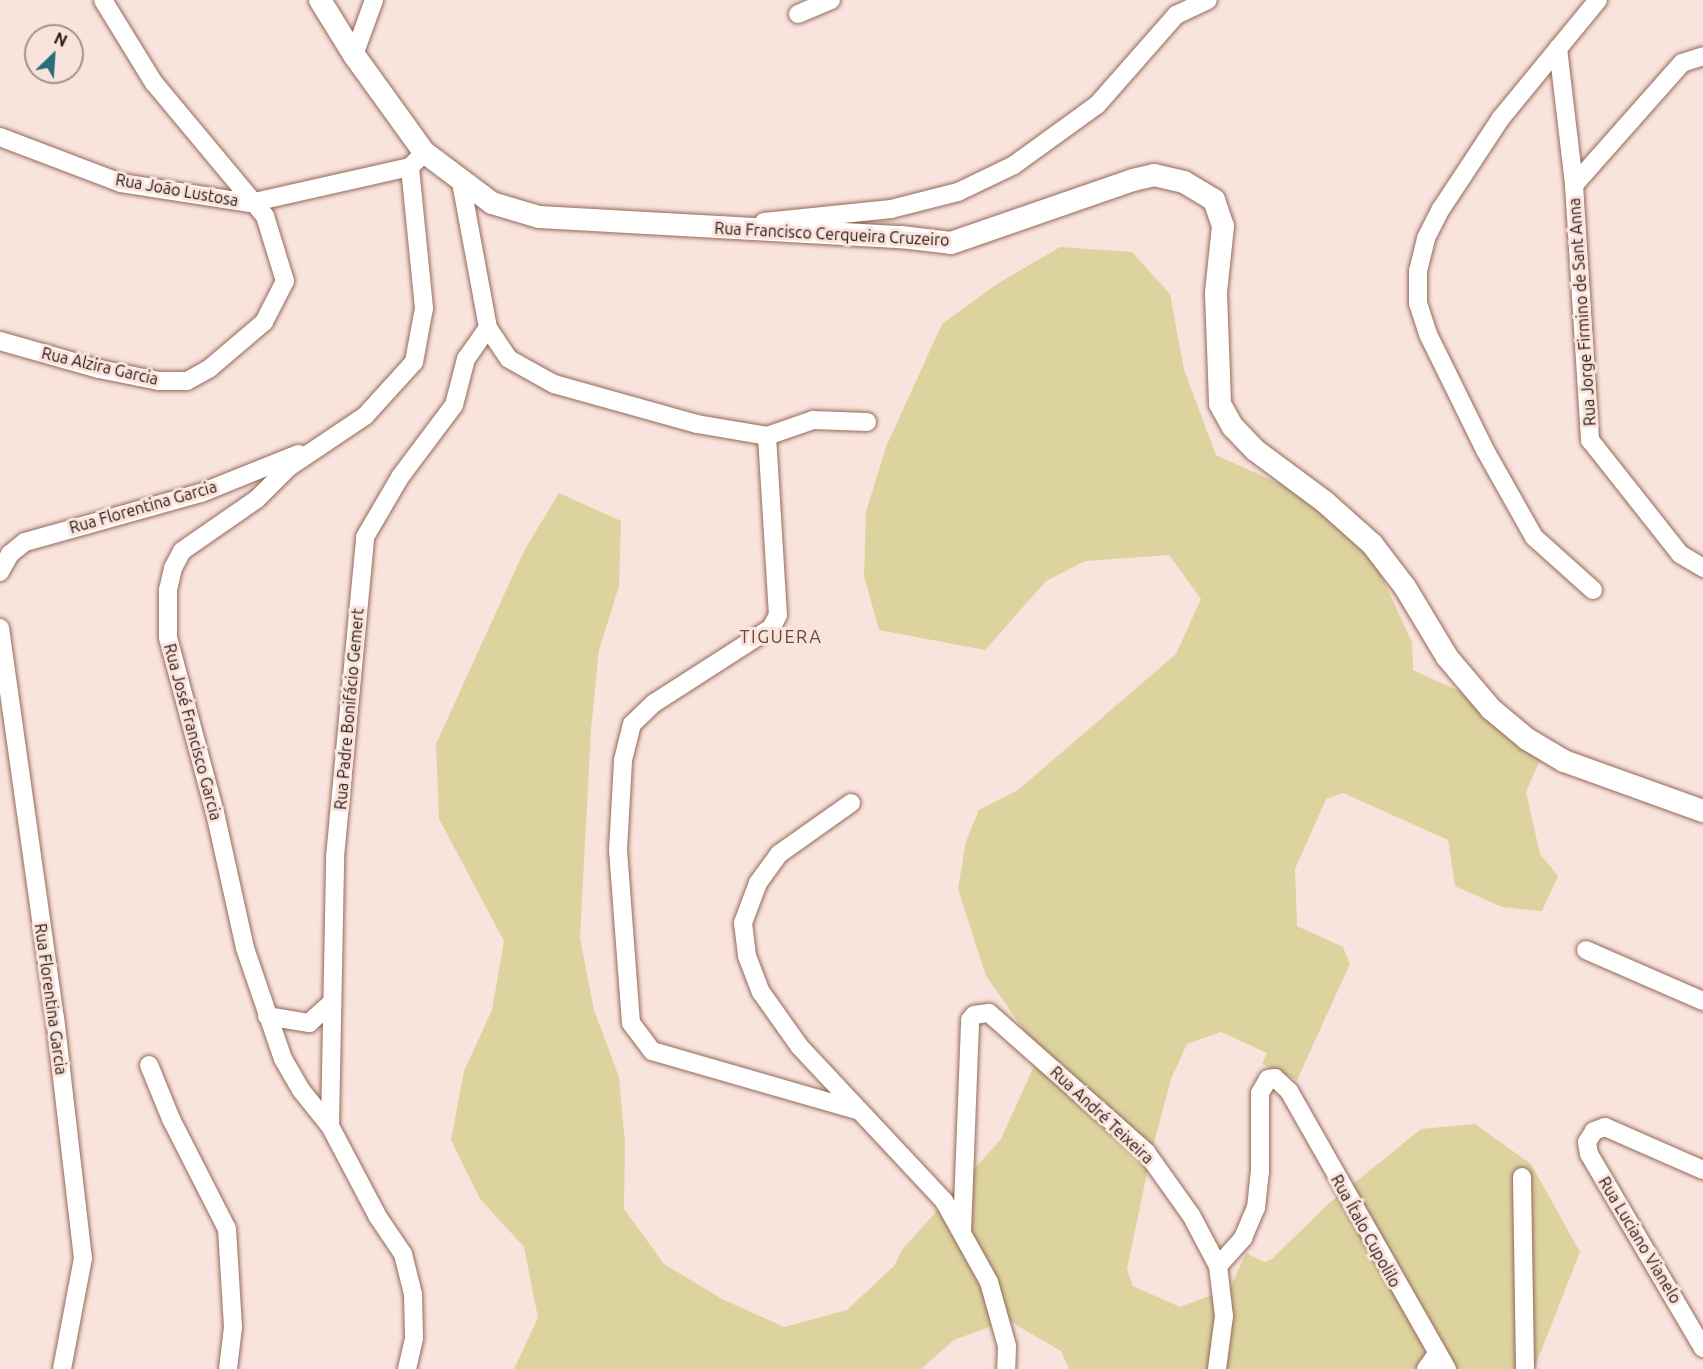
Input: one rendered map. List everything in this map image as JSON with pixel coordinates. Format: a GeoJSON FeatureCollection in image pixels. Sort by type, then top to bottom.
{"type":"FeatureCollection","features":[{"type":"Feature","properties":{"kind":"main road","name":"Rua Francisco Cerqueira Cruzeiro"},"geometry":{"type":"LineString","coordinates":[[320,0],[417,159],[462,182],[492,203],[539,217],[901,237],[951,243],[1133,180],[1155,175],[1184,182],[1214,200],[1223,225],[1216,293],[1220,404],[1233,428],[1255,450],[1324,502],[1372,544],[1405,586],[1447,657],[1491,709],[1518,731],[1564,761],[1703,811]]}},
{"type":"Feature","properties":{"kind":"street","name":"Rua Alzira Garcia"},"geometry":{"type":"LineString","coordinates":[[2,345],[159,381],[187,381],[210,368],[264,322],[285,281],[265,216],[250,203],[154,83],[103,0]]}},
{"type":"Feature","properties":{"kind":"street"},"geometry":{"type":"LineString","coordinates":[[354,55],[374,0]]}},
{"type":"Feature","properties":{"kind":"street"},"geometry":{"type":"LineString","coordinates":[[798,14],[831,0]]}},
{"type":"Feature","properties":{"kind":"street"},"geometry":{"type":"LineString","coordinates":[[706,228],[891,209],[958,192],[1014,165],[1097,105],[1176,15],[1208,0]]}},
{"type":"Feature","properties":{"kind":"street"},"geometry":{"type":"LineString","coordinates":[[1593,590],[1534,537],[1485,450],[1428,334],[1418,304],[1418,271],[1426,238],[1442,209],[1501,118],[1598,0]]}},
{"type":"Feature","properties":{"kind":"street","name":"Rua Jorge Firmino de Sant Anna"},"geometry":{"type":"LineString","coordinates":[[1558,48],[1574,185],[1590,440],[1680,554],[1703,568]]}},
{"type":"Feature","properties":{"kind":"street"},"geometry":{"type":"LineString","coordinates":[[1574,185],[1682,63],[1703,56]]}},
{"type":"Feature","properties":{"kind":"street","name":"Rua João Lustosa"},"geometry":{"type":"LineString","coordinates":[[0,137],[121,183],[250,203],[417,159]]}},
{"type":"Feature","properties":{"kind":"street","name":"Rua José Francisco Garcia"},"geometry":{"type":"LineString","coordinates":[[407,1369],[414,1338],[413,1294],[403,1254],[378,1217],[330,1126],[301,1090],[267,1016],[245,948],[215,813],[168,637],[168,590],[173,568],[182,551],[257,499],[289,467],[365,416],[414,362],[424,308],[417,159]]}},
{"type":"Feature","properties":{"kind":"street"},"geometry":{"type":"LineString","coordinates":[[462,182],[489,328],[509,359],[554,384],[697,424],[767,436],[813,420],[867,422]]}},
{"type":"Feature","properties":{"kind":"street","name":"Rua Padre Bonifácio Gemert"},"geometry":{"type":"LineString","coordinates":[[330,1126],[330,1004],[335,857],[365,537],[400,477],[454,405],[466,359],[489,328]]}},
{"type":"Feature","properties":{"kind":"street"},"geometry":{"type":"LineString","coordinates":[[767,436],[778,615],[771,628],[654,703],[632,724],[623,761],[618,850],[631,1023],[652,1051],[860,1111]]}},
{"type":"Feature","properties":{"kind":"street","name":"Rua Florentina Garcia"},"geometry":{"type":"LineString","coordinates":[[0,572],[10,554],[25,542],[201,493],[330,441]]}},
{"type":"Feature","properties":{"kind":"street","name":"Rua Florentina Garcia"},"geometry":{"type":"LineString","coordinates":[[0,628],[56,1017],[83,1258],[62,1369]]}},
{"type":"Feature","properties":{"kind":"street"},"geometry":{"type":"LineString","coordinates":[[851,803],[779,854],[758,883],[744,923],[747,956],[761,992],[800,1047],[944,1201],[989,1282],[1006,1346],[1006,1369]]}},
{"type":"Feature","properties":{"kind":"street"},"geometry":{"type":"LineString","coordinates":[[1586,950],[1703,1001]]}},
{"type":"Feature","properties":{"kind":"street"},"geometry":{"type":"LineString","coordinates":[[267,1016],[309,1023],[330,1004]]}},
{"type":"Feature","properties":{"kind":"street","name":"Rua André Teixeira"},"geometry":{"type":"LineString","coordinates":[[962,1232],[970,1020],[974,1015],[989,1013],[1146,1152],[1191,1215],[1218,1266]]}},
{"type":"Feature","properties":{"kind":"street"},"geometry":{"type":"LineString","coordinates":[[149,1065],[171,1119],[227,1229],[233,1327],[228,1369]]}},
{"type":"Feature","properties":{"kind":"street","name":"Rua Ítalo Cupolilo"},"geometry":{"type":"LineString","coordinates":[[1218,1266],[1243,1238],[1256,1208],[1260,1172],[1260,1093],[1271,1078],[1289,1091],[1442,1361]]}},
{"type":"Feature","properties":{"kind":"street","name":"Rua Luciano Vianelo"},"geometry":{"type":"LineString","coordinates":[[1703,1170],[1605,1127],[1594,1131],[1587,1142],[1588,1154],[1703,1348]]}},
{"type":"Feature","properties":{"kind":"street"},"geometry":{"type":"LineString","coordinates":[[1522,1177],[1525,1369]]}},
{"type":"Feature","properties":{"kind":"street"},"geometry":{"type":"LineString","coordinates":[[1217,1369],[1224,1316],[1218,1266]]}},
{"type":"Feature","properties":{"kind":"street"},"geometry":{"type":"LineString","coordinates":[[1426,1369],[1442,1361]]}},
{"type":"Feature","properties":{"kind":"shaded area"},"geometry":{"type":"Polygon","coordinates":[[[1060,247],[1132,252],[1170,294],[1184,370],[1216,455],[1309,497],[1375,562],[1412,642],[1413,670],[1459,691],[1542,756],[1526,792],[1540,854],[1558,876],[1542,911],[1502,907],[1455,886],[1448,840],[1343,793],[1326,799],[1295,869],[1297,926],[1343,947],[1350,964],[1297,1080],[1262,1064],[1267,1053],[1221,1032],[1187,1044],[1171,1079],[1151,1154],[1127,1269],[1133,1286],[1180,1307],[1230,1288],[1246,1253],[1265,1262],[1272,1259],[1327,1205],[1421,1129],[1475,1124],[1531,1164],[1580,1252],[1534,1369],[1460,1369],[1433,1364],[1422,1369],[1069,1369],[1061,1351],[1008,1320],[954,1340],[921,1369],[514,1369],[538,1318],[524,1247],[480,1199],[451,1140],[464,1071],[492,1010],[504,941],[439,819],[436,744],[524,551],[559,493],[621,521],[619,586],[599,650],[591,730],[580,938],[594,1010],[619,1077],[625,1144],[624,1209],[664,1264],[722,1299],[784,1327],[847,1310],[894,1266],[902,1250],[1001,1139],[1040,1053],[986,976],[958,889],[966,841],[979,810],[1018,790],[1176,654],[1201,599],[1169,555],[1085,561],[1046,581],[985,650],[879,630],[864,576],[866,512],[886,447],[942,324],[997,284],[1060,247]]]}},
{"type":"Feature","properties":{"kind":"district","name":"TIGUERA"},"geometry":{"type":"Point","coordinates":[781,636]}}]}
